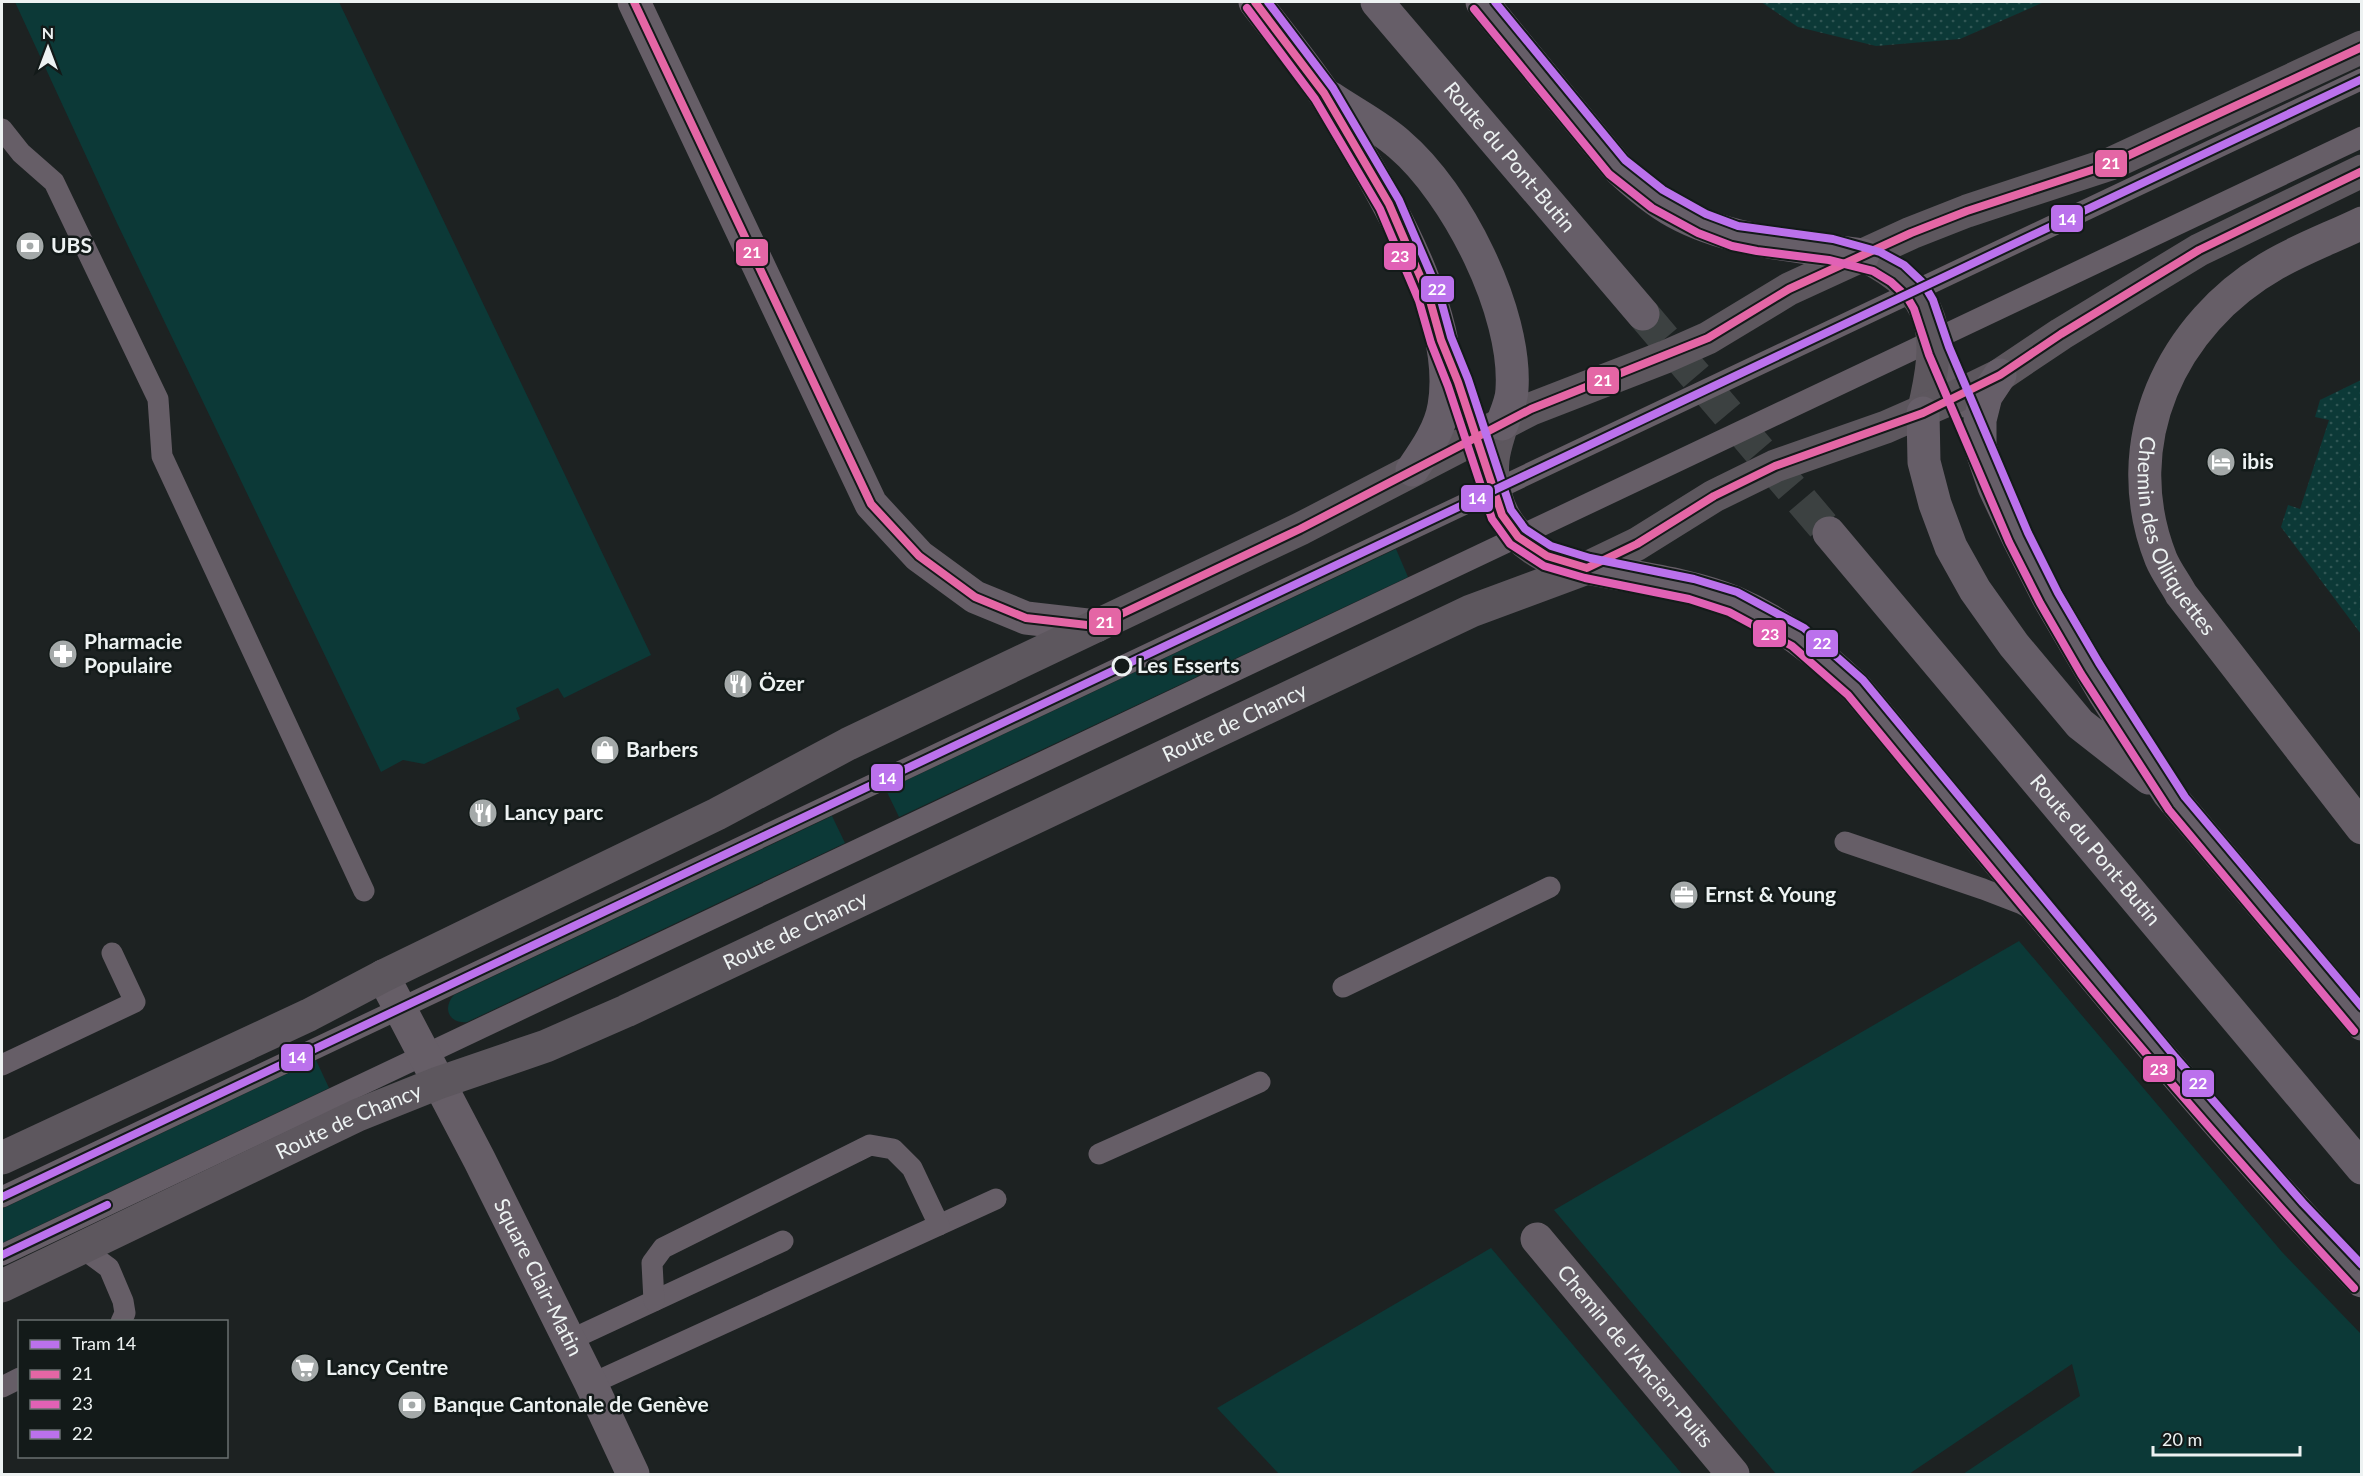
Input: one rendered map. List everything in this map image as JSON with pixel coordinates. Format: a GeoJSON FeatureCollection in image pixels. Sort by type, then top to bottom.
{"type":"FeatureCollection","features":[{"type":"Feature","properties":{"kind":"main road"},"geometry":{"type":"LineString","coordinates":[[1255,2],[1324,93],[1389,204],[1419,270],[1441,340],[1446,372],[1444,407],[1432,441],[1412,470]]}},
{"type":"Feature","properties":{"kind":"main road","name":"Route du Pont-Butin"},"geometry":{"type":"LineString","coordinates":[[1377,2],[1642,314]]}},
{"type":"Feature","properties":{"kind":"main road"},"geometry":{"type":"LineString","coordinates":[[1482,2],[1617,167],[1641,189],[1675,212],[1738,237],[1863,255],[1890,269],[1915,290],[1927,312],[1934,340],[1932,378],[1923,412],[1924,462],[1935,504],[1952,547],[1975,590],[2014,645],[2080,724],[2169,794]]}},
{"type":"Feature","properties":{"kind":"main road"},"geometry":{"type":"LineString","coordinates":[[2,1158],[309,1015],[382,976],[717,814],[858,739],[1300,529],[1531,409],[1708,338],[1789,289],[1936,223],[2110,164],[2361,47]]}},
{"type":"Feature","properties":{"kind":"main road"},"geometry":{"type":"LineString","coordinates":[[1324,93],[1399,144],[1427,174],[1454,210],[1488,276],[1504,323],[1510,352],[1512,390],[1489,431],[1494,490],[1502,515],[1518,537],[1547,556],[1587,568],[1692,589],[1732,602],[1798,637],[1856,688],[2174,1070],[2321,1239],[2361,1281]]}},
{"type":"Feature","properties":{"kind":"main road","name":"Route de Chancy"},"geometry":{"type":"LineString","coordinates":[[2,1286],[358,1115],[431,1069],[546,1046],[626,1011],[1471,611],[1587,568],[1637,544],[1714,496],[1775,465],[1923,412],[1959,395],[2000,375],[2061,334],[2199,250],[2361,171]]}},
{"type":"Feature","properties":{"kind":"main road"},"geometry":{"type":"LineString","coordinates":[[2000,375],[1986,396],[1980,420],[1980,446],[1994,487],[2049,599],[2104,693],[2169,794],[2361,1024]]}},
{"type":"Feature","properties":{"kind":"main road","name":"Route du Pont-Butin"},"geometry":{"type":"LineString","coordinates":[[1829,533],[2361,1168]]}},
{"type":"Feature","properties":{"kind":"street"},"geometry":{"type":"LineString","coordinates":[[634,2],[871,504],[920,556],[975,597],[1026,618],[1096,626]]}},
{"type":"Feature","properties":{"kind":"street","name":"Chemin des Olliquettes"},"geometry":{"type":"LineString","coordinates":[[2361,223],[2275,264],[2234,293],[2200,324],[2177,356],[2159,395],[2149,427],[2144,456],[2147,501],[2153,530],[2161,559],[2181,594],[2361,828]]}},
{"type":"Feature","properties":{"kind":"street","name":"Square Clair-Matin"},"geometry":{"type":"LineString","coordinates":[[382,976],[474,1148],[570,1340],[633,1474]]}},
{"type":"Feature","properties":{"kind":"street","name":"Chemin de l'Ancien-Puits"},"geometry":{"type":"LineString","coordinates":[[1537,1239],[1733,1474]]}},
{"type":"Feature","properties":{"kind":"lane"},"geometry":{"type":"LineString","coordinates":[[2,1197],[2361,79]]}},
{"type":"Feature","properties":{"kind":"lane"},"geometry":{"type":"LineString","coordinates":[[2,129],[21,153],[54,182],[158,399],[162,456],[364,891]]}},
{"type":"Feature","properties":{"kind":"lane"},"geometry":{"type":"LineString","coordinates":[[2,1255],[431,1069],[1518,537],[2361,137]]}},
{"type":"Feature","properties":{"kind":"lane"},"geometry":{"type":"LineString","coordinates":[[1441,340],[1489,431]]}},
{"type":"Feature","properties":{"kind":"lane"},"geometry":{"type":"LineString","coordinates":[[1934,340],[1980,446]]}},
{"type":"Feature","properties":{"kind":"lane"},"geometry":{"type":"LineString","coordinates":[[1845,842],[2022,904],[2048,919]]}},
{"type":"Feature","properties":{"kind":"lane"},"geometry":{"type":"LineString","coordinates":[[1343,987],[1550,887]]}},
{"type":"Feature","properties":{"kind":"lane"},"geometry":{"type":"LineString","coordinates":[[2,1065],[135,1002],[112,953]]}},
{"type":"Feature","properties":{"kind":"lane"},"geometry":{"type":"LineString","coordinates":[[1099,1154],[1260,1082]]}},
{"type":"Feature","properties":{"kind":"lane"},"geometry":{"type":"LineString","coordinates":[[654,1301],[652,1263],[663,1248],[870,1145],[893,1149],[912,1168],[939,1225]]}},
{"type":"Feature","properties":{"kind":"lane"},"geometry":{"type":"LineString","coordinates":[[591,1384],[996,1200]]}},
{"type":"Feature","properties":{"kind":"lane"},"geometry":{"type":"LineString","coordinates":[[570,1340],[783,1241]]}},
{"type":"Feature","properties":{"kind":"lane"},"geometry":{"type":"LineString","coordinates":[[82,1248],[109,1268],[123,1301],[125,1313],[121,1320]]}},
{"type":"Feature","properties":{"kind":"lane"},"geometry":{"type":"LineString","coordinates":[[2,1387],[18,1379]]}},
{"type":"Feature","properties":{"kind":"shaded area"},"geometry":{"type":"Polygon","coordinates":[[[15,2],[339,2],[651,655],[564,698],[558,688],[516,708],[520,719],[424,764],[403,760],[381,772],[117,223],[15,2]]]}},
{"type":"Feature","properties":{"kind":"shaded area"},"geometry":{"type":"Polygon","coordinates":[[[1761,2],[2044,2],[1960,39],[1876,46],[1798,27],[1761,2]]]}},
{"type":"Feature","properties":{"kind":"shaded area"},"geometry":{"type":"Polygon","coordinates":[[[2361,380],[2361,634],[2281,527],[2288,505],[2300,509],[2329,420],[2315,417],[2320,400],[2361,380]]]}},
{"type":"Feature","properties":{"kind":"shaded area"},"geometry":{"type":"Polygon","coordinates":[[[1396,549],[1408,577],[899,817],[886,790],[1396,549]]]}},
{"type":"Feature","properties":{"kind":"shaded area"},"geometry":{"type":"Polygon","coordinates":[[[832,816],[845,843],[467,1022],[456,1020],[449,1014],[448,1005],[454,995],[832,816]]]}},
{"type":"Feature","properties":{"kind":"shaded area"},"geometry":{"type":"Polygon","coordinates":[[[2019,941],[2282,1252],[2361,1334],[2361,1474],[1963,1474],[2080,1396],[2072,1364],[1909,1474],[1776,1474],[1554,1210],[2019,941]]]}},
{"type":"Feature","properties":{"kind":"shaded area"},"geometry":{"type":"Polygon","coordinates":[[[316,1060],[329,1088],[2,1243],[2,1209],[316,1060]]]}},
{"type":"Feature","properties":{"kind":"shaded area"},"geometry":{"type":"Polygon","coordinates":[[[1491,1248],[1682,1474],[1279,1474],[1217,1408],[1491,1248]]]}},
{"type":"Feature","properties":{"kind":"tunnel"},"geometry":{"type":"LineString","coordinates":[[1643,314],[1829,533]]}},
{"type":"Feature","properties":{"kind":"tram line","name":"14"},"geometry":{"type":"LineString","coordinates":[[2,1197],[2362,79]]}},
{"type":"Feature","properties":{"kind":"tram line","name":"14"},"geometry":{"type":"LineString","coordinates":[[2,1255],[107,1205]]}},
{"type":"Feature","properties":{"kind":"transit line","name":"21"},"geometry":{"type":"LineString","coordinates":[[634,2],[871,504],[919,556],[975,597],[1026,618],[1096,626],[1300,529],[1531,409],[1708,338],[1789,289],[1911,233],[1967,211],[2110,164],[2362,47]]}},
{"type":"Feature","properties":{"kind":"transit line","name":"21"},"geometry":{"type":"LineString","coordinates":[[1255,2],[1324,93],[1389,204],[1429,297],[1441,340],[1458,382],[1502,515],[1518,537],[1547,556],[1587,568],[1637,544],[1714,496],[1775,466],[1923,413],[2000,375],[2061,334],[2199,250],[2362,171]]}},
{"type":"Feature","properties":{"kind":"transit line","name":"22"},"geometry":{"type":"LineString","coordinates":[[1268,2],[1333,88],[1399,200],[1439,293],[1451,337],[1468,379],[1511,510],[1525,529],[1551,546],[1590,558],[1694,579],[1737,592],[1804,628],[1863,680],[2175,1057],[2303,1203],[2362,1265]]}},
{"type":"Feature","properties":{"kind":"transit line","name":"22"},"geometry":{"type":"LineString","coordinates":[[1495,2],[1625,160],[1663,190],[1706,214],[1738,226],[1833,239],[1880,252],[1904,265],[1923,283],[1933,300],[1949,347],[2028,533],[2058,593],[2099,663],[2185,797],[2362,1007]]}},
{"type":"Feature","properties":{"kind":"transit line","name":"23"},"geometry":{"type":"LineString","coordinates":[[1247,8],[1315,99],[1380,209],[1419,301],[1431,343],[1448,386],[1492,519],[1510,544],[1544,566],[1585,578],[1689,599],[1729,612],[1792,646],[1848,695],[2160,1070],[2354,1288]]}},
{"type":"Feature","properties":{"kind":"transit line","name":"23"},"geometry":{"type":"LineString","coordinates":[[1474,9],[1609,174],[1652,208],[1698,233],[1732,246],[1829,260],[1873,271],[1891,282],[1907,297],[1914,309],[1929,355],[2009,542],[2040,603],[2081,674],[2169,810],[2354,1031]]}},
{"type":"Feature","properties":{"kind":"place","name":"UBS"},"geometry":{"type":"Point","coordinates":[30,246]}},
{"type":"Feature","properties":{"kind":"place","name":"ibis"},"geometry":{"type":"Point","coordinates":[2221,462]}},
{"type":"Feature","properties":{"kind":"place","name":"Pharmacie Populaire"},"geometry":{"type":"Point","coordinates":[63,654]}},
{"type":"Feature","properties":{"kind":"place","name":"Les Esserts"},"geometry":{"type":"Point","coordinates":[1122,666]}},
{"type":"Feature","properties":{"kind":"place","name":"Özer"},"geometry":{"type":"Point","coordinates":[738,684]}},
{"type":"Feature","properties":{"kind":"place","name":"Barbers"},"geometry":{"type":"Point","coordinates":[605,750]}},
{"type":"Feature","properties":{"kind":"place","name":"Lancy parc"},"geometry":{"type":"Point","coordinates":[483,813]}},
{"type":"Feature","properties":{"kind":"place","name":"Ernst & Young"},"geometry":{"type":"Point","coordinates":[1684,895]}},
{"type":"Feature","properties":{"kind":"place","name":"Lancy Centre"},"geometry":{"type":"Point","coordinates":[305,1368]}},
{"type":"Feature","properties":{"kind":"place","name":"Banque Cantonale de Genève"},"geometry":{"type":"Point","coordinates":[412,1405]}}]}
